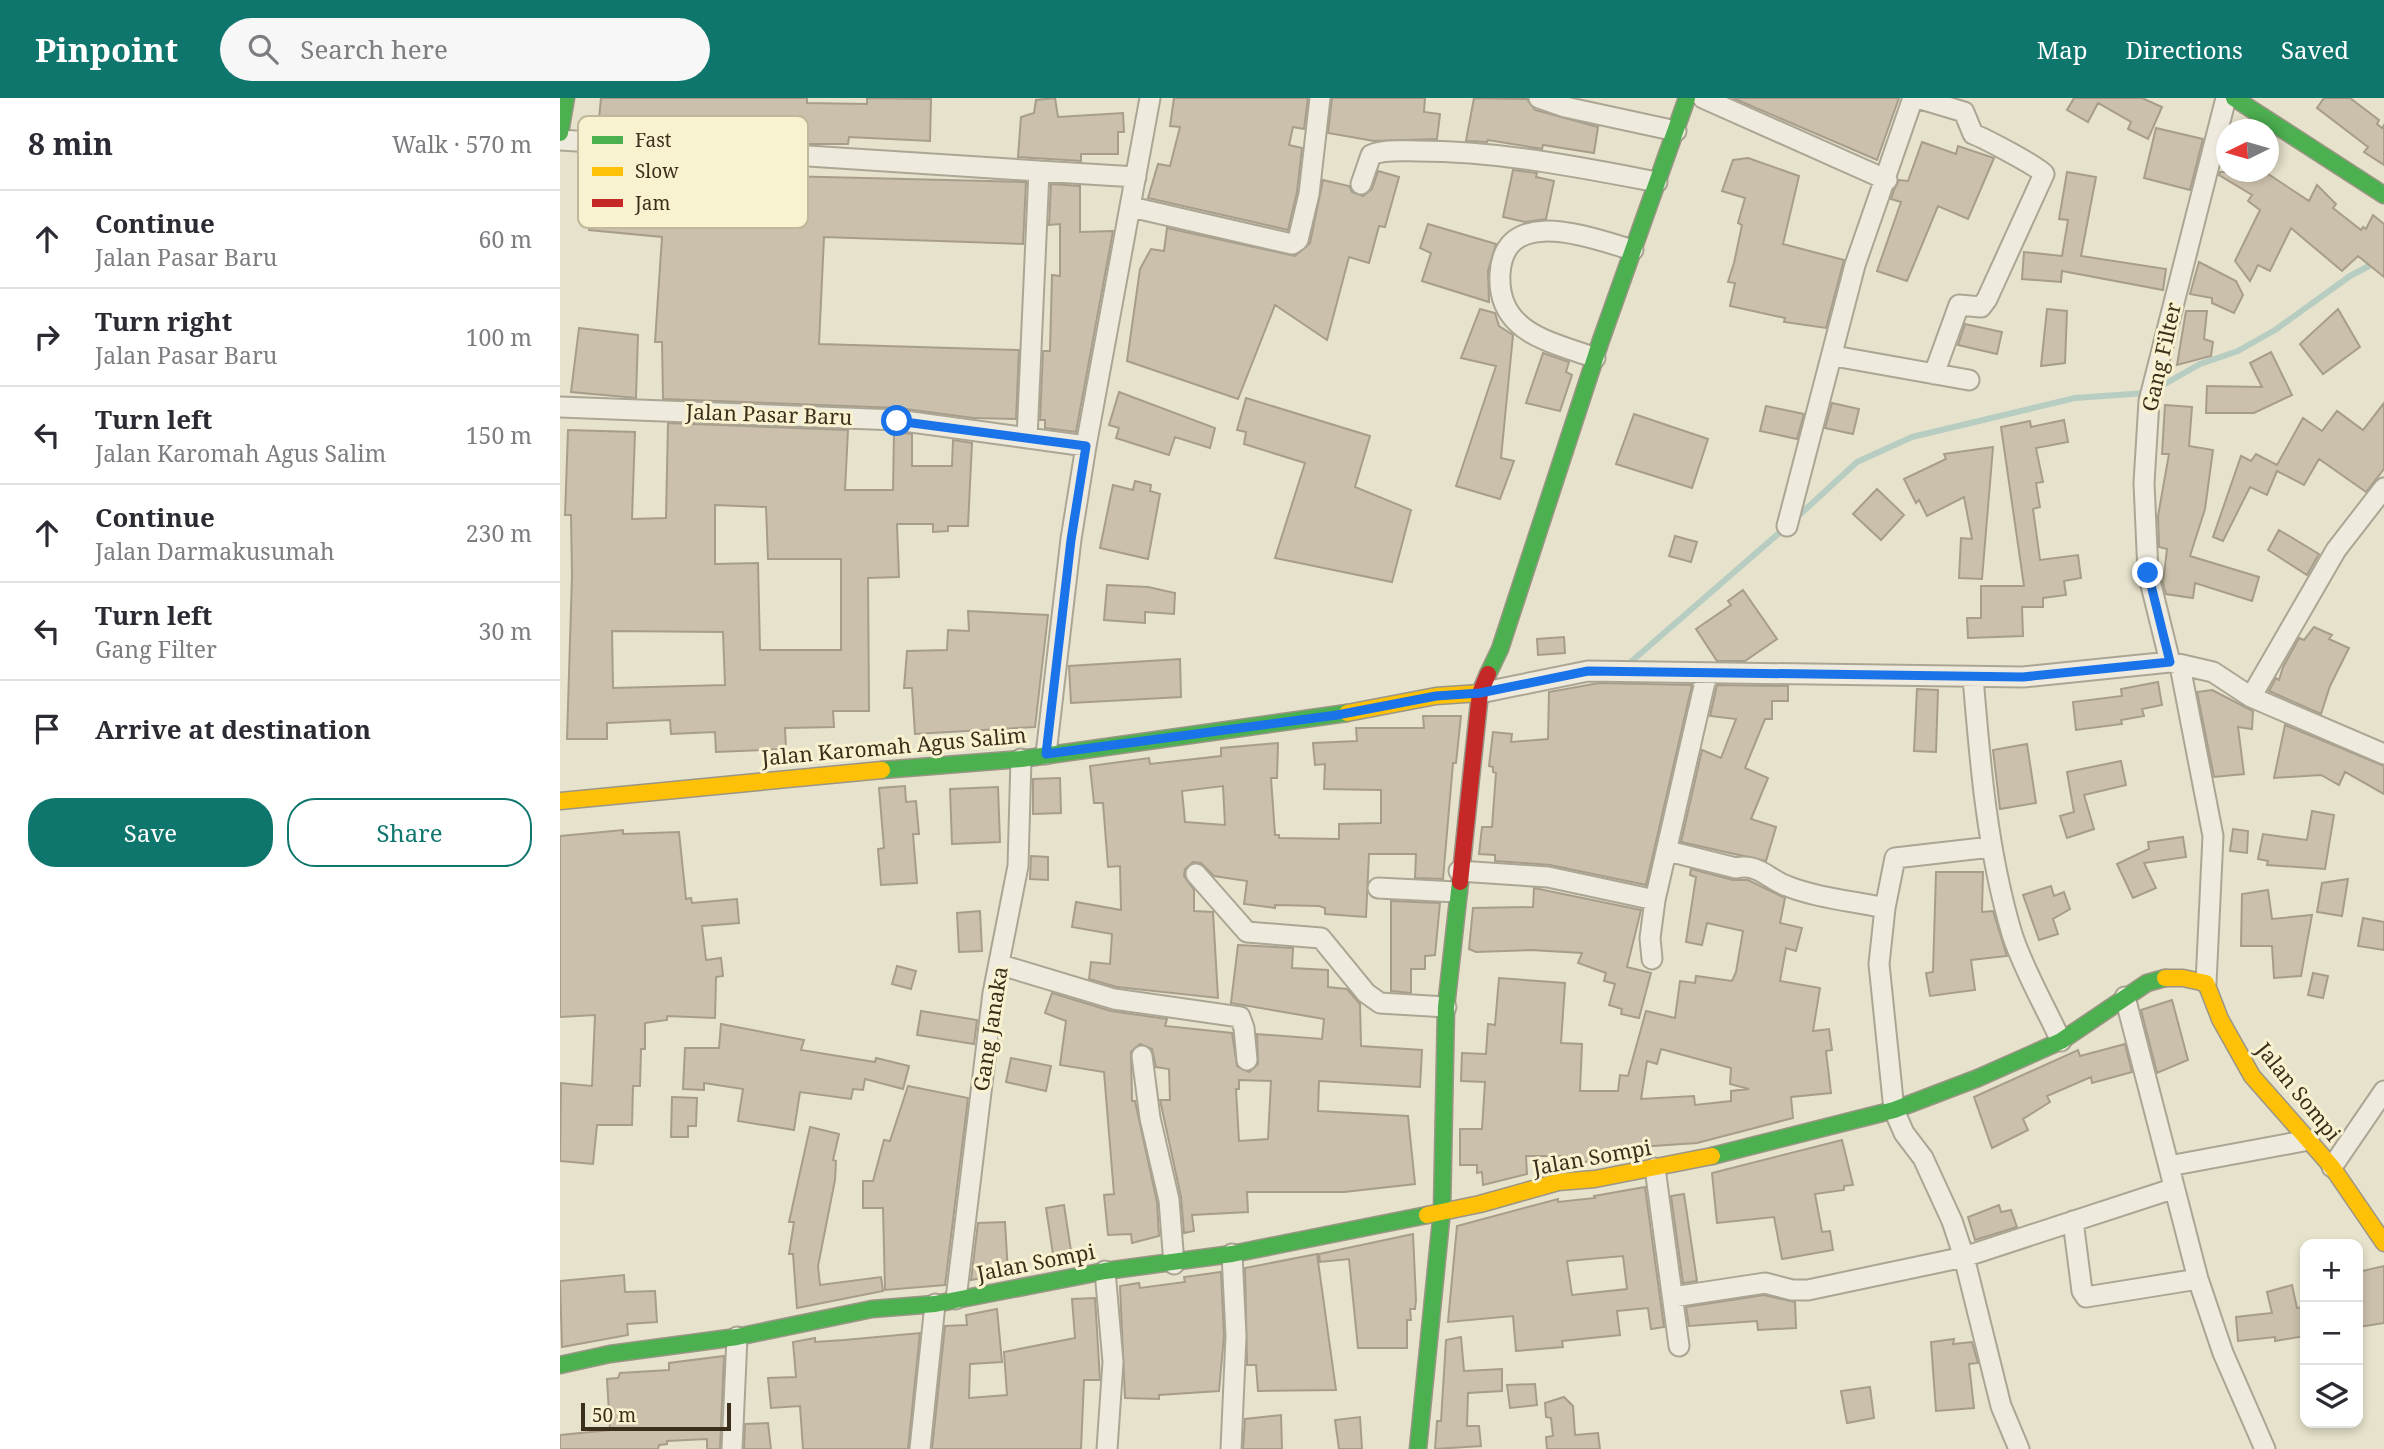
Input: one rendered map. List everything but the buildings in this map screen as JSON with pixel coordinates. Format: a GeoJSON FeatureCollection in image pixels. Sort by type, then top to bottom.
{"type":"FeatureCollection","features":[{"type":"Feature","properties":{"kind":"street"},"geometry":{"type":"LineString","coordinates":[[560,133],[566,98]]}},
{"type":"Feature","properties":{"kind":"street"},"geometry":{"type":"LineString","coordinates":[[1046,754],[1071,540],[1150,98]]}},
{"type":"Feature","properties":{"kind":"street"},"geometry":{"type":"LineString","coordinates":[[1130,207],[1292,244],[1298,240],[1309,194],[1320,98]]}},
{"type":"Feature","properties":{"kind":"street"},"geometry":{"type":"LineString","coordinates":[[1539,98],[1565,107],[1676,131]]}},
{"type":"Feature","properties":{"kind":"street"},"geometry":{"type":"LineString","coordinates":[[1418,1449],[1442,1210],[1446,1007],[1480,693],[1500,649],[1595,358],[1687,98]]}},
{"type":"Feature","properties":{"kind":"street"},"geometry":{"type":"LineString","coordinates":[[1703,98],[1887,180]]}},
{"type":"Feature","properties":{"kind":"street"},"geometry":{"type":"LineString","coordinates":[[1787,526],[1855,265],[1915,98],[1964,112],[1973,134],[1997,144],[2008,154],[2040,169],[2044,174],[1987,299],[1981,307],[1959,305],[1934,374]]}},
{"type":"Feature","properties":{"kind":"street","name":"Gang Filter"},"geometry":{"type":"LineString","coordinates":[[2206,983],[2213,836],[2175,664],[2148,573],[2144,483],[2149,401],[2226,98]]}},
{"type":"Feature","properties":{"kind":"street"},"geometry":{"type":"LineString","coordinates":[[2234,98],[2384,195]]}},
{"type":"Feature","properties":{"kind":"street"},"geometry":{"type":"LineString","coordinates":[[560,141],[578,142]]}},
{"type":"Feature","properties":{"kind":"street"},"geometry":{"type":"LineString","coordinates":[[1361,184],[1371,155],[1391,151],[1460,151],[1527,158],[1657,182]]}},
{"type":"Feature","properties":{"kind":"street"},"geometry":{"type":"LineString","coordinates":[[808,156],[1136,177]]}},
{"type":"Feature","properties":{"kind":"street"},"geometry":{"type":"LineString","coordinates":[[1027,438],[1040,171]]}},
{"type":"Feature","properties":{"kind":"street"},"geometry":{"type":"LineString","coordinates":[[1595,358],[1518,324],[1503,300],[1500,265],[1515,241],[1526,234],[1543,231],[1561,230],[1633,250]]}},
{"type":"Feature","properties":{"kind":"street"},"geometry":{"type":"LineString","coordinates":[[1833,356],[1969,380]]}},
{"type":"Feature","properties":{"kind":"street","name":"Jalan Pasar Baru"},"geometry":{"type":"LineString","coordinates":[[560,407],[897,421],[1086,446]]}},
{"type":"Feature","properties":{"kind":"street"},"geometry":{"type":"LineString","coordinates":[[2252,697],[2336,550],[2384,488]]}},
{"type":"Feature","properties":{"kind":"street"},"geometry":{"type":"LineString","coordinates":[[1480,693],[1588,671],[2023,677],[2175,664],[2213,672],[2252,697],[2384,754]]}},
{"type":"Feature","properties":{"kind":"street"},"geometry":{"type":"LineString","coordinates":[[1651,959],[1650,938],[1655,900],[1707,673]]}},
{"type":"Feature","properties":{"kind":"street"},"geometry":{"type":"LineString","coordinates":[[1973,677],[1979,756],[1991,847],[2013,936],[2061,1041]]}},
{"type":"Feature","properties":{"kind":"street","name":"Jalan Karomah Agus Salim"},"geometry":{"type":"LineString","coordinates":[[560,801],[764,779],[1021,759],[1337,715],[1436,696],[1480,693]]}},
{"type":"Feature","properties":{"kind":"street","name":"Gang Janaka"},"geometry":{"type":"LineString","coordinates":[[956,1299],[993,993],[1001,965],[1018,866],[1021,759]]}},
{"type":"Feature","properties":{"kind":"street"},"geometry":{"type":"LineString","coordinates":[[1991,847],[1895,858],[1885,908],[1879,964],[1894,1110],[1904,1133],[1923,1158],[1964,1257],[2001,1406],[2019,1449]]}},
{"type":"Feature","properties":{"kind":"street"},"geometry":{"type":"LineString","coordinates":[[1668,851],[1736,868],[1743,866],[1763,870],[1788,887],[1885,908]]}},
{"type":"Feature","properties":{"kind":"street"},"geometry":{"type":"LineString","coordinates":[[1459,871],[1548,877],[1655,900]]}},
{"type":"Feature","properties":{"kind":"street"},"geometry":{"type":"LineString","coordinates":[[1196,874],[1247,932],[1321,939],[1366,993],[1380,1003],[1446,1007]]}},
{"type":"Feature","properties":{"kind":"street"},"geometry":{"type":"LineString","coordinates":[[1378,888],[1457,892]]}},
{"type":"Feature","properties":{"kind":"street"},"geometry":{"type":"LineString","coordinates":[[1001,965],[1114,999],[1240,1017],[1244,1028],[1247,1060]]}},
{"type":"Feature","properties":{"kind":"street","name":"Jalan Sompi"},"geometry":{"type":"LineString","coordinates":[[560,1365],[610,1354],[737,1337],[872,1309],[935,1304],[1105,1271],[1174,1264],[1232,1254],[1442,1210],[1480,1205],[1558,1182],[1595,1179],[1656,1168],[1894,1110],[1978,1078],[2061,1041],[2125,997],[2163,977],[2187,976],[2206,983],[2220,1019],[2252,1076],[2332,1167],[2384,1243]]}},
{"type":"Feature","properties":{"kind":"street"},"geometry":{"type":"LineString","coordinates":[[2125,997],[2169,1166],[2172,1189],[2198,1279],[2223,1353],[2265,1449]]}},
{"type":"Feature","properties":{"kind":"street"},"geometry":{"type":"LineString","coordinates":[[1142,1056],[1150,1118],[1169,1200],[1174,1264]]}},
{"type":"Feature","properties":{"kind":"street"},"geometry":{"type":"LineString","coordinates":[[2332,1167],[2384,1091]]}},
{"type":"Feature","properties":{"kind":"street"},"geometry":{"type":"LineString","coordinates":[[2169,1166],[2309,1140]]}},
{"type":"Feature","properties":{"kind":"street"},"geometry":{"type":"LineString","coordinates":[[1656,1168],[1679,1346]]}},
{"type":"Feature","properties":{"kind":"street"},"geometry":{"type":"LineString","coordinates":[[1673,1297],[1765,1283],[1792,1290],[1808,1290],[1964,1257],[2172,1189]]}},
{"type":"Feature","properties":{"kind":"street"},"geometry":{"type":"LineString","coordinates":[[2073,1221],[2082,1291],[2086,1297],[2198,1279]]}},
{"type":"Feature","properties":{"kind":"street"},"geometry":{"type":"LineString","coordinates":[[1231,1449],[1236,1336],[1232,1254]]}},
{"type":"Feature","properties":{"kind":"street"},"geometry":{"type":"LineString","coordinates":[[1105,1271],[1113,1362],[1107,1449]]}},
{"type":"Feature","properties":{"kind":"street"},"geometry":{"type":"LineString","coordinates":[[920,1449],[935,1304]]}},
{"type":"Feature","properties":{"kind":"street"},"geometry":{"type":"LineString","coordinates":[[732,1449],[737,1337]]}},
{"type":"Feature","properties":{"kind":"waterway"},"geometry":{"type":"LineString","coordinates":[[2156,389],[2200,364],[2238,351],[2275,330],[2350,276],[2384,258]]}},
{"type":"Feature","properties":{"kind":"waterway"},"geometry":{"type":"LineString","coordinates":[[1794,520],[1857,462],[1912,437],[2075,398],[2146,393]]}},
{"type":"Feature","properties":{"kind":"waterway"},"geometry":{"type":"LineString","coordinates":[[1625,667],[1786,527]]}},
{"type":"Feature","properties":{"kind":"traffic: fast"},"geometry":{"type":"LineString","coordinates":[[560,133],[566,98]]}},
{"type":"Feature","properties":{"kind":"traffic: fast"},"geometry":{"type":"LineString","coordinates":[[1488,674],[1500,649],[1600,343],[1687,98]]}},
{"type":"Feature","properties":{"kind":"traffic: fast"},"geometry":{"type":"LineString","coordinates":[[2234,98],[2384,195]]}},
{"type":"Feature","properties":{"kind":"traffic: fast"},"geometry":{"type":"LineString","coordinates":[[882,770],[1021,759],[1347,713]]}},
{"type":"Feature","properties":{"kind":"traffic: fast"},"geometry":{"type":"LineString","coordinates":[[1418,1449],[1442,1210],[1446,1007],[1460,882]]}},
{"type":"Feature","properties":{"kind":"traffic: fast"},"geometry":{"type":"LineString","coordinates":[[1712,1156],[1894,1110],[1978,1078],[2061,1041],[2147,983],[2165,978]]}},
{"type":"Feature","properties":{"kind":"traffic: fast"},"geometry":{"type":"LineString","coordinates":[[560,1365],[610,1354],[737,1337],[872,1309],[935,1304],[1105,1271],[1232,1254],[1427,1215]]}},
{"type":"Feature","properties":{"kind":"traffic: slow"},"geometry":{"type":"LineString","coordinates":[[1347,713],[1436,696],[1480,693]]}},
{"type":"Feature","properties":{"kind":"traffic: slow"},"geometry":{"type":"LineString","coordinates":[[560,801],[882,770]]}},
{"type":"Feature","properties":{"kind":"traffic: slow"},"geometry":{"type":"LineString","coordinates":[[2165,978],[2183,978],[2206,983],[2220,1019],[2252,1076],[2332,1167],[2384,1243]]}},
{"type":"Feature","properties":{"kind":"traffic: slow"},"geometry":{"type":"LineString","coordinates":[[1427,1215],[1480,1204],[1558,1182],[1595,1179],[1712,1156]]}},
{"type":"Feature","properties":{"kind":"traffic: jam"},"geometry":{"type":"LineString","coordinates":[[1460,882],[1480,693],[1488,674]]}},
{"type":"Feature","properties":{"kind":"route"},"geometry":{"type":"LineString","coordinates":[[897,421],[1086,446],[1071,540],[1046,754],[1337,715],[1436,696],[1480,693],[1588,671],[2023,677],[2170,662],[2148,573]]}}]}
